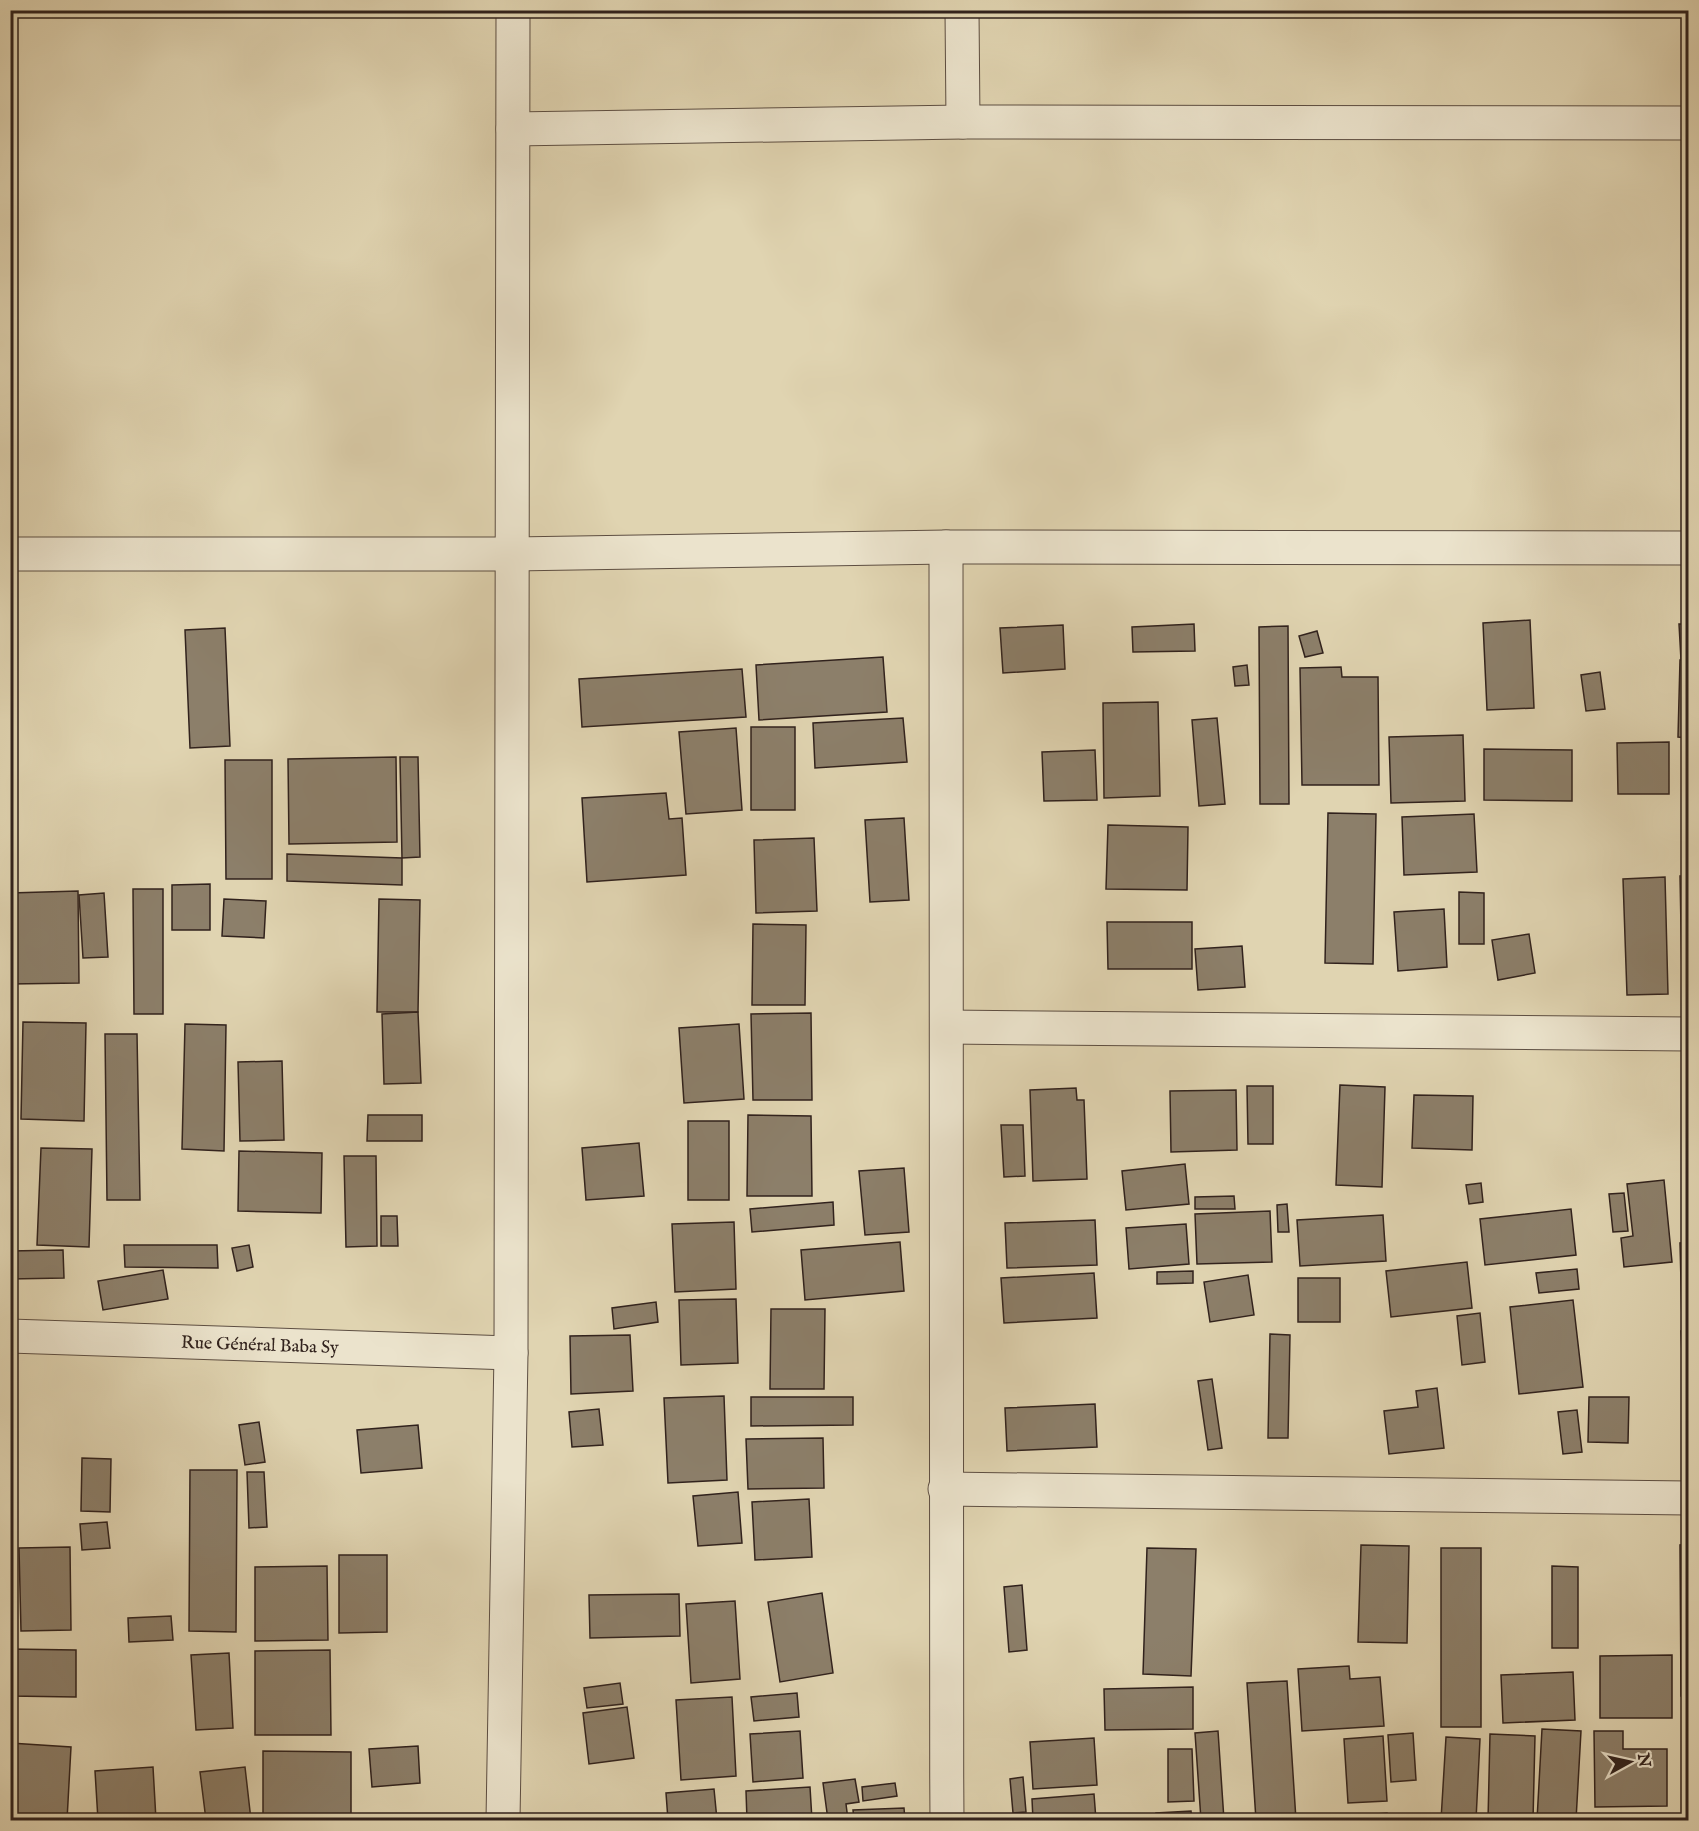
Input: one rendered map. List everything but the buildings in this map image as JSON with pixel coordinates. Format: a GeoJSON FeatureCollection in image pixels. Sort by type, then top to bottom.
{"type":"FeatureCollection","features":[{"type":"Feature","properties":{"kind":"street"},"geometry":{"type":"LineString","coordinates":[[503,1821],[511,1353],[513,10]]}},
{"type":"Feature","properties":{"kind":"street"},"geometry":{"type":"LineString","coordinates":[[962,10],[963,122]]}},
{"type":"Feature","properties":{"kind":"street"},"geometry":{"type":"LineString","coordinates":[[513,129],[963,122],[1689,123]]}},
{"type":"Feature","properties":{"kind":"street"},"geometry":{"type":"LineString","coordinates":[[946,547],[947,1821]]}},
{"type":"Feature","properties":{"kind":"street"},"geometry":{"type":"LineString","coordinates":[[10,554],[513,554],[946,547],[1689,548]]}},
{"type":"Feature","properties":{"kind":"street"},"geometry":{"type":"LineString","coordinates":[[947,1027],[1689,1034]]}},
{"type":"Feature","properties":{"kind":"street","name":"Rue Général Baba Sy"},"geometry":{"type":"LineString","coordinates":[[10,1336],[511,1353]]}},
{"type":"Feature","properties":{"kind":"street"},"geometry":{"type":"LineString","coordinates":[[945,1489],[1689,1498]]}}]}
